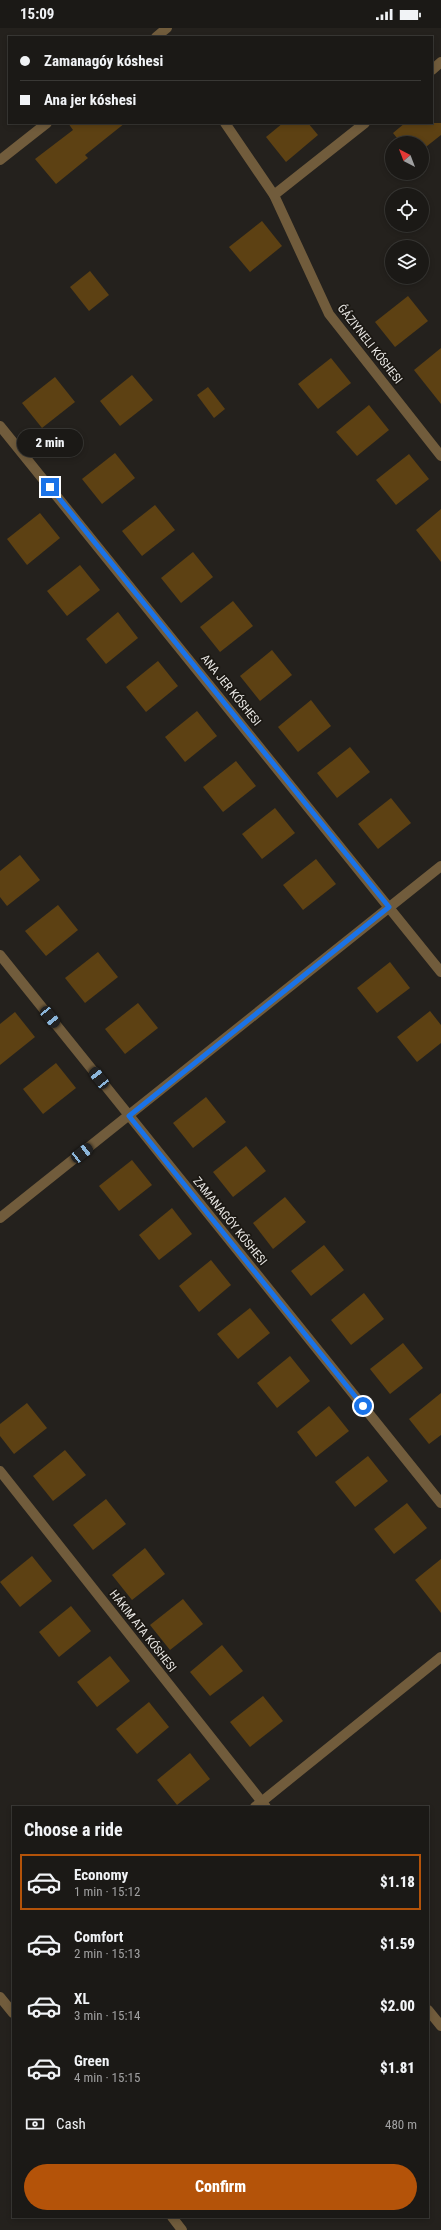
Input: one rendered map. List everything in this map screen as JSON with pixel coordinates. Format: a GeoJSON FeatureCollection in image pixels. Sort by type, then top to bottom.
{"type":"FeatureCollection","features":[{"type":"Feature","properties":{"kind":"street"},"geometry":{"type":"LineString","coordinates":[[157,34],[167,28]]}},
{"type":"Feature","properties":{"kind":"street"},"geometry":{"type":"LineString","coordinates":[[433,69],[441,62]]}},
{"type":"Feature","properties":{"kind":"street"},"geometry":{"type":"LineString","coordinates":[[0,160],[46,124]]}},
{"type":"Feature","properties":{"kind":"street","name":"ǴÁZIYNELI KÓSHESI"},"geometry":{"type":"LineString","coordinates":[[226,124],[274,195],[329,314],[441,456]]}},
{"type":"Feature","properties":{"kind":"street"},"geometry":{"type":"LineString","coordinates":[[274,195],[364,124]]}},
{"type":"Feature","properties":{"kind":"street","name":"ANA JER KÓSHESI"},"geometry":{"type":"LineString","coordinates":[[0,426],[441,972]]}},
{"type":"Feature","properties":{"kind":"street"},"geometry":{"type":"LineString","coordinates":[[0,1218],[441,866]]}},
{"type":"Feature","properties":{"kind":"street","name":"ZAMANAGÓY KÓSHESI"},"geometry":{"type":"LineString","coordinates":[[0,955],[441,1503]]}},
{"type":"Feature","properties":{"kind":"street","name":"HÁKIM ATA KÓSHESI"},"geometry":{"type":"LineString","coordinates":[[0,1471],[261,1805]]}},
{"type":"Feature","properties":{"kind":"street"},"geometry":{"type":"LineString","coordinates":[[261,1805],[441,1657]]}},
{"type":"Feature","properties":{"kind":"street"},"geometry":{"type":"LineString","coordinates":[[0,1997],[8,2009]]}},
{"type":"Feature","properties":{"kind":"street"},"geometry":{"type":"LineString","coordinates":[[429,2011],[440,2023]]}},
{"type":"Feature","properties":{"kind":"street"},"geometry":{"type":"LineString","coordinates":[[173,2218],[182,2230]]}},
{"type":"Feature","properties":{"kind":"building"},"geometry":{"type":"Polygon","coordinates":[[[441,123],[441,135],[429,144],[429,136],[395,136],[393,133],[404,124],[441,123]]]}},
{"type":"Feature","properties":{"kind":"building"},"geometry":{"type":"Polygon","coordinates":[[[69,124],[124,124],[85,155],[88,158],[56,184],[35,159],[73,130],[69,124]]]}},
{"type":"Feature","properties":{"kind":"building"},"geometry":{"type":"Polygon","coordinates":[[[282,124],[309,124],[318,135],[286,162],[266,137],[282,124]]]}},
{"type":"Feature","properties":{"kind":"building"},"geometry":{"type":"Polygon","coordinates":[[[262,221],[282,246],[250,272],[229,247],[262,221]]]}},
{"type":"Feature","properties":{"kind":"building"},"geometry":{"type":"Polygon","coordinates":[[[90,271],[109,295],[89,311],[70,287],[90,271]]]}},
{"type":"Feature","properties":{"kind":"building"},"geometry":{"type":"Polygon","coordinates":[[[408,296],[428,321],[395,347],[375,322],[408,296]]]}},
{"type":"Feature","properties":{"kind":"building"},"geometry":{"type":"Polygon","coordinates":[[[441,348],[441,404],[414,370],[441,348]]]}},
{"type":"Feature","properties":{"kind":"building"},"geometry":{"type":"Polygon","coordinates":[[[331,358],[351,383],[318,409],[298,384],[331,358]]]}},
{"type":"Feature","properties":{"kind":"building"},"geometry":{"type":"Polygon","coordinates":[[[132,375],[153,400],[120,426],[100,401],[132,375]]]}},
{"type":"Feature","properties":{"kind":"building"},"geometry":{"type":"Polygon","coordinates":[[[55,377],[75,402],[42,428],[22,403],[55,377]]]}},
{"type":"Feature","properties":{"kind":"building"},"geometry":{"type":"Polygon","coordinates":[[[208,387],[225,409],[214,418],[197,395],[208,387]]]}},
{"type":"Feature","properties":{"kind":"building"},"geometry":{"type":"Polygon","coordinates":[[[369,405],[389,430],[357,456],[336,432],[369,405]]]}},
{"type":"Feature","properties":{"kind":"building"},"geometry":{"type":"Polygon","coordinates":[[[115,453],[135,478],[102,504],[82,479],[115,453]]]}},
{"type":"Feature","properties":{"kind":"building"},"geometry":{"type":"Polygon","coordinates":[[[409,454],[429,479],[396,505],[376,480],[409,454]]]}},
{"type":"Feature","properties":{"kind":"building"},"geometry":{"type":"Polygon","coordinates":[[[155,505],[175,530],[142,556],[122,531],[155,505]]]}},
{"type":"Feature","properties":{"kind":"building"},"geometry":{"type":"Polygon","coordinates":[[[441,509],[441,562],[416,530],[441,509]]]}},
{"type":"Feature","properties":{"kind":"building"},"geometry":{"type":"Polygon","coordinates":[[[40,513],[60,538],[27,565],[7,539],[40,513]]]}},
{"type":"Feature","properties":{"kind":"building"},"geometry":{"type":"Polygon","coordinates":[[[193,552],[213,577],[181,603],[161,578],[193,552]]]}},
{"type":"Feature","properties":{"kind":"building"},"geometry":{"type":"Polygon","coordinates":[[[80,565],[100,590],[67,616],[47,591],[80,565]]]}},
{"type":"Feature","properties":{"kind":"building"},"geometry":{"type":"Polygon","coordinates":[[[233,601],[253,626],[220,652],[200,627],[233,601]]]}},
{"type":"Feature","properties":{"kind":"building"},"geometry":{"type":"Polygon","coordinates":[[[118,612],[138,638],[106,664],[86,639],[118,612]]]}},
{"type":"Feature","properties":{"kind":"building"},"geometry":{"type":"Polygon","coordinates":[[[272,650],[292,675],[260,701],[240,676],[272,650]]]}},
{"type":"Feature","properties":{"kind":"building"},"geometry":{"type":"Polygon","coordinates":[[[158,661],[178,686],[146,712],[126,687],[158,661]]]}},
{"type":"Feature","properties":{"kind":"building"},"geometry":{"type":"Polygon","coordinates":[[[311,700],[331,726],[298,752],[278,727],[311,700]]]}},
{"type":"Feature","properties":{"kind":"building"},"geometry":{"type":"Polygon","coordinates":[[[197,711],[217,736],[185,762],[165,737],[197,711]]]}},
{"type":"Feature","properties":{"kind":"building"},"geometry":{"type":"Polygon","coordinates":[[[350,747],[370,772],[337,798],[317,773],[350,747]]]}},
{"type":"Feature","properties":{"kind":"building"},"geometry":{"type":"Polygon","coordinates":[[[236,761],[256,786],[223,812],[203,787],[236,761]]]}},
{"type":"Feature","properties":{"kind":"building"},"geometry":{"type":"Polygon","coordinates":[[[391,798],[411,823],[378,849],[358,824],[391,798]]]}},
{"type":"Feature","properties":{"kind":"building"},"geometry":{"type":"Polygon","coordinates":[[[275,808],[295,833],[262,859],[242,834],[275,808]]]}},
{"type":"Feature","properties":{"kind":"building"},"geometry":{"type":"Polygon","coordinates":[[[20,855],[40,880],[7,906],[0,897],[0,871],[20,855]]]}},
{"type":"Feature","properties":{"kind":"building"},"geometry":{"type":"Polygon","coordinates":[[[316,859],[336,884],[303,910],[283,885],[316,859]]]}},
{"type":"Feature","properties":{"kind":"building"},"geometry":{"type":"Polygon","coordinates":[[[58,905],[78,930],[46,956],[25,931],[58,905]]]}},
{"type":"Feature","properties":{"kind":"building"},"geometry":{"type":"Polygon","coordinates":[[[98,952],[118,977],[85,1003],[65,978],[98,952]]]}},
{"type":"Feature","properties":{"kind":"building"},"geometry":{"type":"Polygon","coordinates":[[[390,962],[410,988],[377,1013],[357,988],[390,962]]]}},
{"type":"Feature","properties":{"kind":"building"},"geometry":{"type":"Polygon","coordinates":[[[138,1003],[158,1028],[125,1054],[105,1029],[138,1003]]]}},
{"type":"Feature","properties":{"kind":"building"},"geometry":{"type":"Polygon","coordinates":[[[430,1011],[441,1025],[441,1043],[417,1062],[397,1037],[430,1011]]]}},
{"type":"Feature","properties":{"kind":"building"},"geometry":{"type":"Polygon","coordinates":[[[15,1012],[35,1037],[0,1065],[0,1024],[15,1012]]]}},
{"type":"Feature","properties":{"kind":"building"},"geometry":{"type":"Polygon","coordinates":[[[56,1063],[76,1088],[43,1114],[23,1089],[56,1063]]]}},
{"type":"Feature","properties":{"kind":"building"},"geometry":{"type":"Polygon","coordinates":[[[206,1097],[226,1122],[193,1148],[173,1123],[206,1097]]]}},
{"type":"Feature","properties":{"kind":"building"},"geometry":{"type":"Polygon","coordinates":[[[246,1146],[266,1171],[233,1197],[213,1172],[246,1146]]]}},
{"type":"Feature","properties":{"kind":"building"},"geometry":{"type":"Polygon","coordinates":[[[132,1160],[152,1185],[119,1211],[99,1186],[132,1160]]]}},
{"type":"Feature","properties":{"kind":"building"},"geometry":{"type":"Polygon","coordinates":[[[285,1197],[306,1222],[273,1249],[253,1223],[285,1197]]]}},
{"type":"Feature","properties":{"kind":"building"},"geometry":{"type":"Polygon","coordinates":[[[172,1208],[192,1234],[159,1260],[139,1235],[172,1208]]]}},
{"type":"Feature","properties":{"kind":"building"},"geometry":{"type":"Polygon","coordinates":[[[324,1245],[344,1270],[311,1296],[291,1271],[324,1245]]]}},
{"type":"Feature","properties":{"kind":"building"},"geometry":{"type":"Polygon","coordinates":[[[211,1260],[231,1285],[199,1312],[179,1286],[211,1260]]]}},
{"type":"Feature","properties":{"kind":"building"},"geometry":{"type":"Polygon","coordinates":[[[364,1293],[384,1319],[351,1345],[331,1320],[364,1293]]]}},
{"type":"Feature","properties":{"kind":"building"},"geometry":{"type":"Polygon","coordinates":[[[250,1308],[270,1333],[238,1359],[217,1334],[250,1308]]]}},
{"type":"Feature","properties":{"kind":"building"},"geometry":{"type":"Polygon","coordinates":[[[403,1343],[423,1368],[390,1394],[370,1369],[403,1343]]]}},
{"type":"Feature","properties":{"kind":"building"},"geometry":{"type":"Polygon","coordinates":[[[290,1356],[310,1381],[277,1408],[257,1383],[290,1356]]]}},
{"type":"Feature","properties":{"kind":"building"},"geometry":{"type":"Polygon","coordinates":[[[441,1393],[441,1435],[429,1444],[409,1419],[441,1393]]]}},
{"type":"Feature","properties":{"kind":"building"},"geometry":{"type":"Polygon","coordinates":[[[27,1403],[47,1428],[14,1454],[0,1436],[0,1424],[27,1403]]]}},
{"type":"Feature","properties":{"kind":"building"},"geometry":{"type":"Polygon","coordinates":[[[329,1406],[349,1431],[316,1457],[297,1432],[329,1406]]]}},
{"type":"Feature","properties":{"kind":"building"},"geometry":{"type":"Polygon","coordinates":[[[65,1450],[86,1475],[53,1501],[33,1476],[65,1450]]]}},
{"type":"Feature","properties":{"kind":"building"},"geometry":{"type":"Polygon","coordinates":[[[368,1456],[388,1481],[355,1507],[335,1482],[368,1456]]]}},
{"type":"Feature","properties":{"kind":"building"},"geometry":{"type":"Polygon","coordinates":[[[106,1499],[126,1524],[93,1550],[73,1525],[106,1499]]]}},
{"type":"Feature","properties":{"kind":"building"},"geometry":{"type":"Polygon","coordinates":[[[407,1503],[427,1528],[394,1554],[374,1529],[407,1503]]]}},
{"type":"Feature","properties":{"kind":"building"},"geometry":{"type":"Polygon","coordinates":[[[145,1548],[165,1574],[132,1600],[112,1575],[145,1548]]]}},
{"type":"Feature","properties":{"kind":"building"},"geometry":{"type":"Polygon","coordinates":[[[32,1556],[52,1581],[20,1607],[0,1582],[32,1556]]]}},
{"type":"Feature","properties":{"kind":"building"},"geometry":{"type":"Polygon","coordinates":[[[441,1559],[441,1613],[415,1580],[441,1559]]]}},
{"type":"Feature","properties":{"kind":"building"},"geometry":{"type":"Polygon","coordinates":[[[183,1599],[203,1624],[170,1650],[150,1625],[183,1599]]]}},
{"type":"Feature","properties":{"kind":"building"},"geometry":{"type":"Polygon","coordinates":[[[71,1606],[91,1631],[59,1657],[39,1632],[71,1606]]]}},
{"type":"Feature","properties":{"kind":"building"},"geometry":{"type":"Polygon","coordinates":[[[222,1645],[243,1671],[210,1696],[190,1672],[222,1645]]]}},
{"type":"Feature","properties":{"kind":"building"},"geometry":{"type":"Polygon","coordinates":[[[110,1656],[130,1681],[97,1707],[77,1682],[110,1656]]]}},
{"type":"Feature","properties":{"kind":"building"},"geometry":{"type":"Polygon","coordinates":[[[263,1696],[283,1721],[250,1747],[230,1722],[263,1696]]]}},
{"type":"Feature","properties":{"kind":"building"},"geometry":{"type":"Polygon","coordinates":[[[149,1702],[169,1727],[137,1754],[116,1729],[149,1702]]]}},
{"type":"Feature","properties":{"kind":"building"},"geometry":{"type":"Polygon","coordinates":[[[190,1753],[210,1779],[177,1805],[157,1780],[190,1753]]]}},
{"type":"Feature","properties":{"kind":"route"},"geometry":{"type":"LineString","coordinates":[[50,487],[389,907],[129,1116],[363,1406]]}}]}
